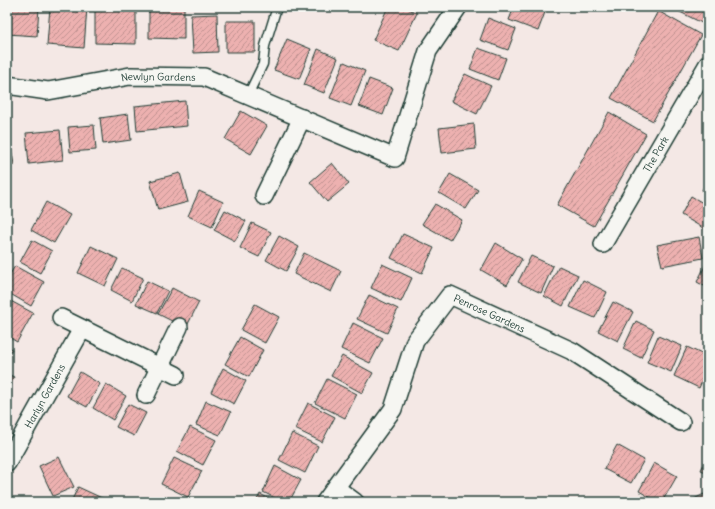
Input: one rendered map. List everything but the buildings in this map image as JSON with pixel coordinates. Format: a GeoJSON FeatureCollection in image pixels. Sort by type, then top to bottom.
{"type":"FeatureCollection","features":[{"type":"Feature","properties":{"kind":"street","name":"Newlyn Gardens"},"geometry":{"type":"LineString","coordinates":[[7,85],[48,90],[130,76],[204,77],[395,158],[428,51],[458,7]]}},
{"type":"Feature","properties":{"kind":"street","name":"The Park"},"geometry":{"type":"LineString","coordinates":[[603,244],[708,64]]}},
{"type":"Feature","properties":{"kind":"street"},"geometry":{"type":"LineString","coordinates":[[264,196],[302,118]]}},
{"type":"Feature","properties":{"kind":"street","name":"Penrose Gardens"},"geometry":{"type":"LineString","coordinates":[[325,502],[393,409],[415,340],[450,295],[572,351],[681,422]]}},
{"type":"Feature","properties":{"kind":"street"},"geometry":{"type":"LineString","coordinates":[[61,318],[176,375]]}},
{"type":"Feature","properties":{"kind":"street"},"geometry":{"type":"LineString","coordinates":[[146,396],[179,327]]}},
{"type":"Feature","properties":{"kind":"street","name":"Harlyn Gardens"},"geometry":{"type":"LineString","coordinates":[[7,463],[82,329]]}},
{"type":"Feature","properties":{"kind":"street"},"geometry":{"type":"LineString","coordinates":[[336,488],[354,502]]}},
{"type":"Feature","properties":{"kind":"lane"},"geometry":{"type":"LineString","coordinates":[[248,95],[263,64],[265,46],[278,7]]}}]}
